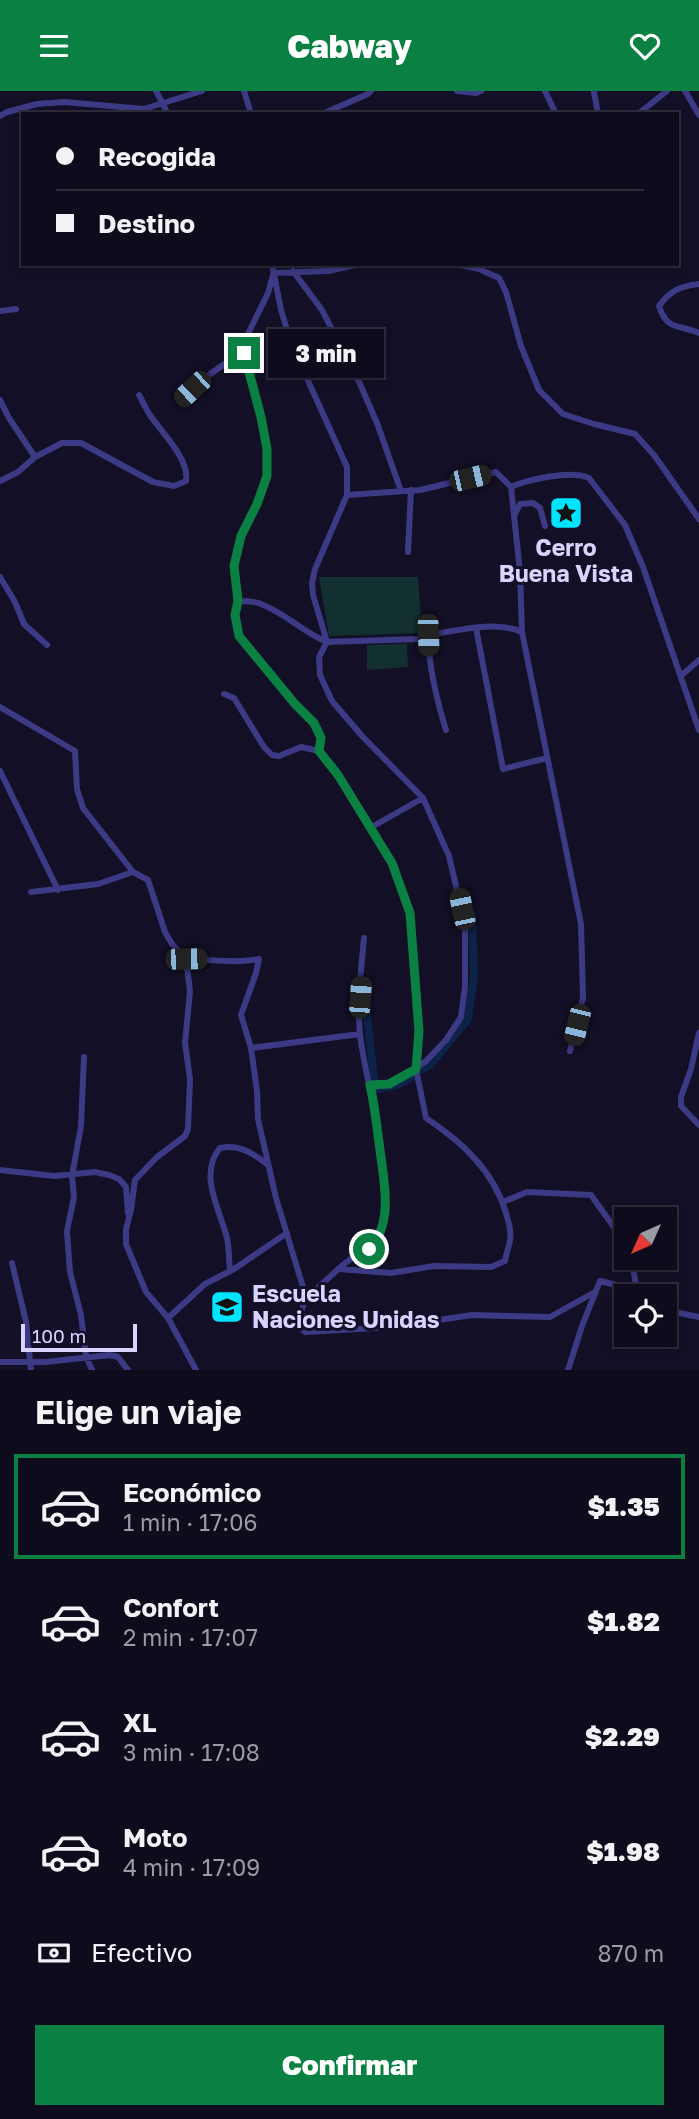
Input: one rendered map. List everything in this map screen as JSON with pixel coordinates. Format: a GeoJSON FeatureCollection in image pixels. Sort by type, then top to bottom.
{"type":"FeatureCollection","features":[{"type":"Feature","properties":{"kind":"street"},"geometry":{"type":"LineString","coordinates":[[156,91],[167,112]]}},
{"type":"Feature","properties":{"kind":"street"},"geometry":{"type":"LineString","coordinates":[[0,117],[7,112],[37,104],[64,102],[144,109],[202,91]]}},
{"type":"Feature","properties":{"kind":"street"},"geometry":{"type":"LineString","coordinates":[[244,91],[250,112]]}},
{"type":"Feature","properties":{"kind":"street"},"geometry":{"type":"LineString","coordinates":[[327,112],[371,91]]}},
{"type":"Feature","properties":{"kind":"street"},"geometry":{"type":"LineString","coordinates":[[457,91],[481,91]]}},
{"type":"Feature","properties":{"kind":"street"},"geometry":{"type":"LineString","coordinates":[[545,91],[555,112]]}},
{"type":"Feature","properties":{"kind":"street"},"geometry":{"type":"LineString","coordinates":[[641,112],[667,91]]}},
{"type":"Feature","properties":{"kind":"street"},"geometry":{"type":"LineString","coordinates":[[685,91],[699,115]]}},
{"type":"Feature","properties":{"kind":"street"},"geometry":{"type":"LineString","coordinates":[[594,92],[598,112]]}},
{"type":"Feature","properties":{"kind":"street"},"geometry":{"type":"LineString","coordinates":[[272,266],[291,343],[347,467],[347,495],[315,569],[312,583],[327,642],[319,657],[320,675],[332,701],[422,798],[449,856],[465,925],[465,987],[461,1017],[446,1040],[416,1069],[389,1084],[370,1085]]}},
{"type":"Feature","properties":{"kind":"street"},"geometry":{"type":"LineString","coordinates":[[274,273],[328,271],[351,266]]}},
{"type":"Feature","properties":{"kind":"street"},"geometry":{"type":"LineString","coordinates":[[465,266],[499,278],[506,292],[521,346],[539,390],[563,414],[635,434],[654,455],[699,519]]}},
{"type":"Feature","properties":{"kind":"street"},"geometry":{"type":"LineString","coordinates":[[293,271],[322,310],[360,384],[401,491]]}},
{"type":"Feature","properties":{"kind":"street"},"geometry":{"type":"LineString","coordinates":[[274,273],[268,293],[247,336],[244,353],[267,449],[267,476],[241,536],[236,556],[234,566],[238,601],[235,615],[239,636],[314,723],[321,738],[319,751]]}},
{"type":"Feature","properties":{"kind":"street"},"geometry":{"type":"LineString","coordinates":[[699,284],[683,286],[668,293],[659,306],[663,319],[669,324],[699,333]]}},
{"type":"Feature","properties":{"kind":"street"},"geometry":{"type":"LineString","coordinates":[[0,311],[16,309]]}},
{"type":"Feature","properties":{"kind":"street"},"geometry":{"type":"LineString","coordinates":[[180,400],[205,377],[230,359],[244,353]]}},
{"type":"Feature","properties":{"kind":"street"},"geometry":{"type":"LineString","coordinates":[[0,481],[18,472],[35,457],[62,443],[81,443],[153,482],[174,486],[186,481],[187,472],[180,458],[139,395]]}},
{"type":"Feature","properties":{"kind":"street"},"geometry":{"type":"LineString","coordinates":[[0,400],[35,457]]}},
{"type":"Feature","properties":{"kind":"street"},"geometry":{"type":"LineString","coordinates":[[347,495],[411,490],[496,471],[511,487],[520,572],[522,632],[581,923],[583,998],[570,1051]]}},
{"type":"Feature","properties":{"kind":"street"},"geometry":{"type":"LineString","coordinates":[[511,487],[525,481],[580,474],[589,478],[625,525],[643,567],[699,730]]}},
{"type":"Feature","properties":{"kind":"street"},"geometry":{"type":"LineString","coordinates":[[408,552],[411,490]]}},
{"type":"Feature","properties":{"kind":"street"},"geometry":{"type":"LineString","coordinates":[[513,518],[520,504],[529,502],[540,508],[545,526]]}},
{"type":"Feature","properties":{"kind":"street"},"geometry":{"type":"LineString","coordinates":[[0,577],[24,624],[47,645]]}},
{"type":"Feature","properties":{"kind":"street"},"geometry":{"type":"LineString","coordinates":[[238,601],[258,603],[284,615],[315,637],[327,642],[418,639],[476,628],[511,627],[522,632]]}},
{"type":"Feature","properties":{"kind":"street"},"geometry":{"type":"LineString","coordinates":[[476,628],[503,769],[547,758]]}},
{"type":"Feature","properties":{"kind":"street"},"geometry":{"type":"LineString","coordinates":[[428,635],[428,657],[446,730]]}},
{"type":"Feature","properties":{"kind":"street"},"geometry":{"type":"LineString","coordinates":[[681,676],[699,660]]}},
{"type":"Feature","properties":{"kind":"street"},"geometry":{"type":"LineString","coordinates":[[224,694],[234,698],[264,747],[272,755],[301,747],[319,751],[338,775],[392,863],[410,913],[419,1031],[416,1069],[425,1118],[483,1166],[501,1196],[511,1238],[505,1261],[492,1267],[434,1265],[391,1273],[339,1269]]}},
{"type":"Feature","properties":{"kind":"street"},"geometry":{"type":"LineString","coordinates":[[0,707],[75,751],[77,789],[83,808],[132,872],[148,880],[165,932],[186,959],[190,991],[186,1043],[190,1079],[188,1129],[185,1136],[135,1180],[126,1244],[146,1292],[168,1318],[196,1370]]}},
{"type":"Feature","properties":{"kind":"street"},"geometry":{"type":"LineString","coordinates":[[0,771],[58,890]]}},
{"type":"Feature","properties":{"kind":"street"},"geometry":{"type":"LineString","coordinates":[[370,828],[422,798]]}},
{"type":"Feature","properties":{"kind":"street"},"geometry":{"type":"LineString","coordinates":[[31,892],[98,884],[132,872]]}},
{"type":"Feature","properties":{"kind":"street"},"geometry":{"type":"LineString","coordinates":[[364,938],[360,1034],[386,1189],[383,1224],[377,1241],[369,1249],[352,1258],[306,1297],[299,1318],[301,1328],[308,1333],[392,1327],[472,1315],[550,1317],[595,1292]]}},
{"type":"Feature","properties":{"kind":"street"},"geometry":{"type":"LineString","coordinates":[[186,959],[240,963],[259,959],[241,1016],[251,1048],[258,1119],[286,1233],[306,1297]]}},
{"type":"Feature","properties":{"kind":"street"},"geometry":{"type":"LineString","coordinates":[[699,1033],[681,1097],[681,1106],[699,1125]]}},
{"type":"Feature","properties":{"kind":"street"},"geometry":{"type":"LineString","coordinates":[[251,1048],[360,1034]]}},
{"type":"Feature","properties":{"kind":"street"},"geometry":{"type":"LineString","coordinates":[[84,1057],[81,1126],[72,1176],[74,1197],[67,1231],[70,1272],[81,1315],[86,1356],[92,1370]]}},
{"type":"Feature","properties":{"kind":"street"},"geometry":{"type":"LineString","coordinates":[[230,1271],[227,1241],[212,1192],[211,1164],[220,1148],[230,1146],[252,1152],[269,1166]]}},
{"type":"Feature","properties":{"kind":"street"},"geometry":{"type":"LineString","coordinates":[[0,1170],[72,1176],[95,1172],[110,1175],[119,1179],[126,1187],[129,1219]]}},
{"type":"Feature","properties":{"kind":"street"},"geometry":{"type":"LineString","coordinates":[[503,1202],[527,1192],[592,1195],[614,1227]]}},
{"type":"Feature","properties":{"kind":"street"},"geometry":{"type":"LineString","coordinates":[[168,1318],[205,1283],[230,1271],[286,1233]]}},
{"type":"Feature","properties":{"kind":"street"},"geometry":{"type":"LineString","coordinates":[[12,1263],[26,1322],[30,1370]]}},
{"type":"Feature","properties":{"kind":"street"},"geometry":{"type":"LineString","coordinates":[[568,1370],[600,1281],[614,1284]]}},
{"type":"Feature","properties":{"kind":"street"},"geometry":{"type":"LineString","coordinates":[[677,1312],[699,1317]]}},
{"type":"Feature","properties":{"kind":"street"},"geometry":{"type":"LineString","coordinates":[[0,1362],[115,1355],[128,1370]]}},
{"type":"Feature","properties":{"kind":"street"},"geometry":{"type":"LineString","coordinates":[[573,1359],[574,1370]]}},
{"type":"Feature","properties":{"kind":"green space"},"geometry":{"type":"Polygon","coordinates":[[[319,577],[418,577],[422,633],[329,636],[319,577]]]}},
{"type":"Feature","properties":{"kind":"green space"},"geometry":{"type":"Polygon","coordinates":[[[407,644],[408,667],[367,670],[367,645],[407,644]]]}},
{"type":"Feature","properties":{"kind":"waterway"},"geometry":{"type":"LineString","coordinates":[[421,1070],[430,1065],[468,1019],[474,977],[472,914]]}},
{"type":"Feature","properties":{"kind":"waterway"},"geometry":{"type":"LineString","coordinates":[[365,997],[374,1080]]}},
{"type":"Feature","properties":{"kind":"waterway"},"geometry":{"type":"LineString","coordinates":[[375,1088],[400,1084],[413,1076]]}},
{"type":"Feature","properties":{"kind":"place","name":"Cerro Buena Vista"},"geometry":{"type":"Point","coordinates":[566,513]}},
{"type":"Feature","properties":{"kind":"place","name":"Escuela Naciones Unidas"},"geometry":{"type":"Point","coordinates":[227,1307]}},
{"type":"Feature","properties":{"kind":"route"},"geometry":{"type":"LineString","coordinates":[[244,353],[267,449],[267,476],[241,536],[234,566],[238,601],[235,615],[239,636],[314,723],[321,738],[319,751],[338,775],[392,863],[410,913],[419,1031],[416,1069],[389,1084],[370,1085],[386,1189],[383,1224],[377,1241],[369,1249]]}}]}
